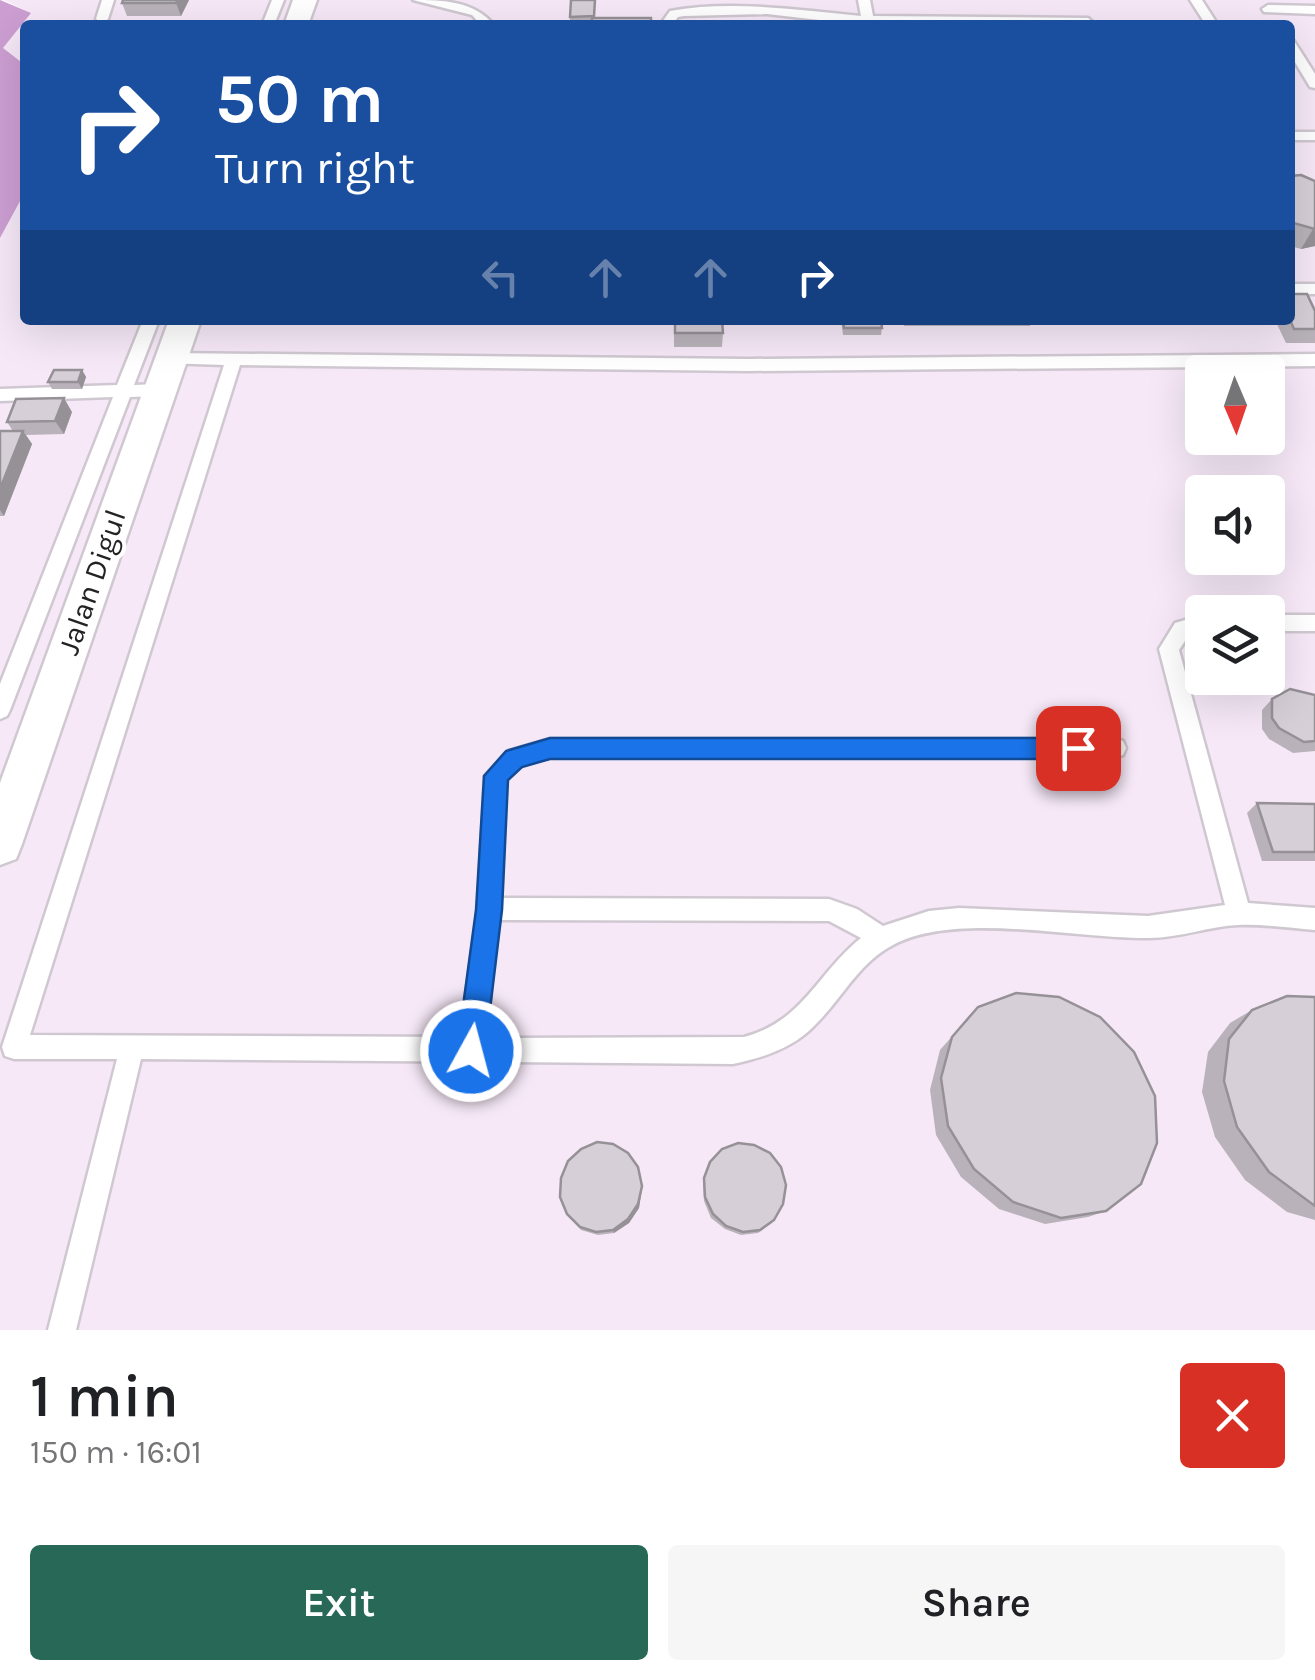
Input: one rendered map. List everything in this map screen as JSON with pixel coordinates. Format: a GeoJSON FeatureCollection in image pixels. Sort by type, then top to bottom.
{"type":"FeatureCollection","features":[{"type":"Feature","properties":{"kind":"street","name":"Jalan Digul"},"geometry":{"type":"LineString","coordinates":[[0,844],[151,380],[182,325]]}},
{"type":"Feature","properties":{"kind":"lane"},"geometry":{"type":"LineString","coordinates":[[102,19],[108,0]]}},
{"type":"Feature","properties":{"kind":"lane"},"geometry":{"type":"LineString","coordinates":[[419,0],[476,12],[483,20]]}},
{"type":"Feature","properties":{"kind":"lane"},"geometry":{"type":"LineString","coordinates":[[670,20],[674,14],[684,12],[766,5],[856,20]]}},
{"type":"Feature","properties":{"kind":"lane"},"geometry":{"type":"LineString","coordinates":[[1265,5],[1315,10]]}},
{"type":"Feature","properties":{"kind":"lane"},"geometry":{"type":"LineString","coordinates":[[1014,20],[1087,19]]}},
{"type":"Feature","properties":{"kind":"lane"},"geometry":{"type":"LineString","coordinates":[[1295,52],[1315,84]]}},
{"type":"Feature","properties":{"kind":"lane"},"geometry":{"type":"LineString","coordinates":[[0,710],[151,380],[151,325]]}},
{"type":"Feature","properties":{"kind":"lane"},"geometry":{"type":"LineString","coordinates":[[234,360],[7,1047],[733,1052],[764,1046],[791,1030],[813,1011],[839,974],[881,938],[906,928],[1014,920],[1152,928],[1240,914],[1315,919]]}},
{"type":"Feature","properties":{"kind":"lane"},"geometry":{"type":"LineString","coordinates":[[0,395],[151,380],[234,360],[748,365],[1315,360]]}},
{"type":"Feature","properties":{"kind":"lane"},"geometry":{"type":"LineString","coordinates":[[1285,623],[1315,623]]}},
{"type":"Feature","properties":{"kind":"lane"},"geometry":{"type":"LineString","coordinates":[[1185,628],[1172,639],[1171,665],[1240,914]]}},
{"type":"Feature","properties":{"kind":"lane"},"geometry":{"type":"LineString","coordinates":[[471,1051],[489,910],[496,776],[515,758],[550,748],[1116,748]]}},
{"type":"Feature","properties":{"kind":"lane"},"geometry":{"type":"LineString","coordinates":[[489,910],[829,910],[849,917],[881,938]]}},
{"type":"Feature","properties":{"kind":"lane"},"geometry":{"type":"LineString","coordinates":[[62,1330],[132,1047]]}},
{"type":"Feature","properties":{"kind":"shaded area"},"geometry":{"type":"Polygon","coordinates":[[[0,0],[31,13],[20,20],[20,27],[3,48],[20,61],[20,201],[0,238],[0,0]]]}},
{"type":"Feature","properties":{"kind":"shaded area"},"geometry":{"type":"Polygon","coordinates":[[[5,0],[1315,0],[1315,1330],[0,1330],[0,238],[20,201],[20,325],[1295,325],[1295,20],[25,20],[30,13],[5,0]]]}},
{"type":"Feature","properties":{"kind":"shaded area"},"geometry":{"type":"Polygon","coordinates":[[[20,26],[20,62],[2,49],[20,26]]]}},
{"type":"Feature","properties":{"kind":"building"},"geometry":{"type":"Polygon","coordinates":[[[123,0],[178,0],[122,3],[123,0]]]}},
{"type":"Feature","properties":{"kind":"building"},"geometry":{"type":"Polygon","coordinates":[[[571,0],[595,0],[594,16],[570,17],[571,0]]]}},
{"type":"Feature","properties":{"kind":"building"},"geometry":{"type":"Polygon","coordinates":[[[592,18],[651,18],[651,20],[592,18]]]}},
{"type":"Feature","properties":{"kind":"building"},"geometry":{"type":"Polygon","coordinates":[[[1295,176],[1315,181],[1315,229],[1295,223],[1295,176]]]}},
{"type":"Feature","properties":{"kind":"building"},"geometry":{"type":"Polygon","coordinates":[[[1295,294],[1307,294],[1315,311],[1315,329],[1294,329],[1295,294]]]}},
{"type":"Feature","properties":{"kind":"building"},"geometry":{"type":"Polygon","coordinates":[[[675,325],[722,325],[723,333],[675,333],[675,325]]]}},
{"type":"Feature","properties":{"kind":"building"},"geometry":{"type":"Polygon","coordinates":[[[844,325],[882,328],[844,328],[844,325]]]}},
{"type":"Feature","properties":{"kind":"building"},"geometry":{"type":"Polygon","coordinates":[[[54,370],[82,370],[78,382],[48,382],[54,370]]]}},
{"type":"Feature","properties":{"kind":"building"},"geometry":{"type":"Polygon","coordinates":[[[64,398],[55,421],[7,422],[16,399],[64,398]]]}},
{"type":"Feature","properties":{"kind":"building"},"geometry":{"type":"Polygon","coordinates":[[[0,431],[23,431],[0,489],[0,431]]]}},
{"type":"Feature","properties":{"kind":"building"},"geometry":{"type":"Polygon","coordinates":[[[1290,689],[1315,695],[1315,741],[1304,742],[1279,728],[1272,718],[1272,699],[1290,689]]]}},
{"type":"Feature","properties":{"kind":"building"},"geometry":{"type":"Polygon","coordinates":[[[1257,803],[1315,804],[1315,852],[1273,852],[1257,803]]]}},
{"type":"Feature","properties":{"kind":"building"},"geometry":{"type":"Polygon","coordinates":[[[1016,993],[1059,997],[1100,1017],[1134,1052],[1155,1096],[1157,1143],[1141,1184],[1106,1211],[1061,1218],[1013,1202],[974,1169],[948,1126],[941,1078],[952,1037],[978,1007],[1016,993]]]}},
{"type":"Feature","properties":{"kind":"building"},"geometry":{"type":"Polygon","coordinates":[[[1287,996],[1315,997],[1315,1206],[1269,1172],[1237,1127],[1224,1081],[1229,1039],[1252,1010],[1287,996]]]}},
{"type":"Feature","properties":{"kind":"building"},"geometry":{"type":"Polygon","coordinates":[[[597,1142],[613,1144],[628,1153],[638,1167],[642,1186],[638,1204],[628,1219],[613,1230],[596,1232],[580,1227],[567,1214],[560,1197],[561,1178],[568,1161],[597,1142]]]}},
{"type":"Feature","properties":{"kind":"building"},"geometry":{"type":"Polygon","coordinates":[[[738,1143],[770,1153],[781,1167],[786,1185],[783,1204],[774,1220],[760,1230],[743,1232],[726,1226],[713,1214],[705,1197],[704,1178],[710,1162],[722,1149],[738,1143]]]}},
{"type":"Feature","properties":{"kind":"route"},"geometry":{"type":"LineString","coordinates":[[471,1051],[489,910],[496,776],[515,758],[550,748],[1078,748]]}}]}
